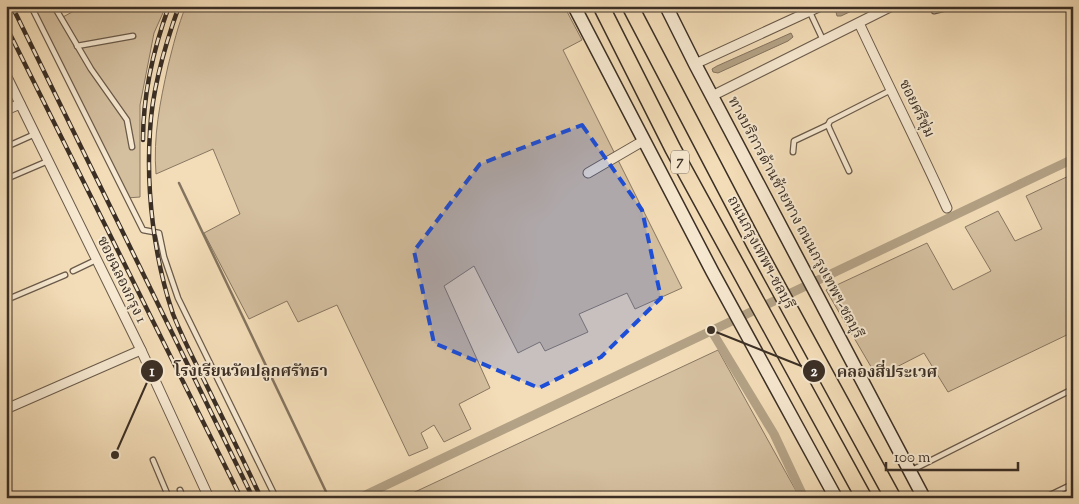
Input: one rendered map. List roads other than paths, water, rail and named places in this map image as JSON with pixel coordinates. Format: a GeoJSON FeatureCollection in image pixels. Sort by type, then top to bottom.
{"type":"FeatureCollection","features":[{"type":"Feature","properties":{"kind":"highway","name":"ถนนกรุงเทพฯ-ชลบุรี"},"geometry":{"type":"LineString","coordinates":[[601,6],[673,149],[864,498]]}},
{"type":"Feature","properties":{"kind":"highway","name":"ถนนกรุงเทพฯ-ชลบุรี"},"geometry":{"type":"LineString","coordinates":[[630,6],[756,247],[893,498]]}},
{"type":"Feature","properties":{"kind":"main road"},"geometry":{"type":"LineString","coordinates":[[574,6],[638,144],[712,271],[836,498]]}},
{"type":"Feature","properties":{"kind":"main road","name":"ทางบริการด้านซ้ายทาง ถนนกรุงเทพฯ-ชลบุรี"},"geometry":{"type":"LineString","coordinates":[[666,6],[924,498]]}},
{"type":"Feature","properties":{"kind":"street"},"geometry":{"type":"LineString","coordinates":[[695,64],[809,9],[821,6]]}},
{"type":"Feature","properties":{"kind":"street"},"geometry":{"type":"LineString","coordinates":[[712,96],[892,6]]}},
{"type":"Feature","properties":{"kind":"street","name":"ซอยศรีชุ่ม"},"geometry":{"type":"LineString","coordinates":[[860,22],[890,90],[906,118],[947,208]]}},
{"type":"Feature","properties":{"kind":"street","name":"ซอยฉลองกรุง 1"},"geometry":{"type":"LineString","coordinates":[[6,75],[141,350],[209,498]]}},
{"type":"Feature","properties":{"kind":"street"},"geometry":{"type":"LineString","coordinates":[[6,110],[20,104]]}},
{"type":"Feature","properties":{"kind":"street"},"geometry":{"type":"LineString","coordinates":[[588,173],[638,144]]}},
{"type":"Feature","properties":{"kind":"street"},"geometry":{"type":"LineString","coordinates":[[6,409],[141,350]]}},
{"type":"Feature","properties":{"kind":"lane"},"geometry":{"type":"LineString","coordinates":[[31,6],[143,230],[159,233],[164,257],[178,298],[276,498]]}},
{"type":"Feature","properties":{"kind":"lane"},"geometry":{"type":"LineString","coordinates":[[54,6],[111,100],[127,120],[132,147]]}},
{"type":"Feature","properties":{"kind":"lane"},"geometry":{"type":"LineString","coordinates":[[932,6],[934,11],[946,8]]}},
{"type":"Feature","properties":{"kind":"lane"},"geometry":{"type":"LineString","coordinates":[[809,9],[823,40]]}},
{"type":"Feature","properties":{"kind":"lane"},"geometry":{"type":"LineString","coordinates":[[77,46],[133,36]]}},
{"type":"Feature","properties":{"kind":"lane"},"geometry":{"type":"LineString","coordinates":[[792,152],[794,142],[828,125],[833,118],[890,90]]}},
{"type":"Feature","properties":{"kind":"lane"},"geometry":{"type":"LineString","coordinates":[[828,125],[849,171]]}},
{"type":"Feature","properties":{"kind":"lane"},"geometry":{"type":"LineString","coordinates":[[6,147],[35,134]]}},
{"type":"Feature","properties":{"kind":"lane"},"geometry":{"type":"LineString","coordinates":[[6,179],[48,161]]}},
{"type":"Feature","properties":{"kind":"lane"},"geometry":{"type":"LineString","coordinates":[[74,271],[96,260]]}},
{"type":"Feature","properties":{"kind":"lane"},"geometry":{"type":"LineString","coordinates":[[6,300],[65,276]]}},
{"type":"Feature","properties":{"kind":"lane"},"geometry":{"type":"LineString","coordinates":[[910,471],[1073,388]]}},
{"type":"Feature","properties":{"kind":"lane"},"geometry":{"type":"LineString","coordinates":[[153,460],[169,498]]}},
{"type":"Feature","properties":{"kind":"lane"},"geometry":{"type":"LineString","coordinates":[[1044,498],[1073,484]]}},
{"type":"Feature","properties":{"kind":"lane"},"geometry":{"type":"LineString","coordinates":[[180,490],[183,498]]}},
{"type":"Feature","properties":{"kind":"waterway"},"geometry":{"type":"LineString","coordinates":[[359,498],[1073,159]]}},
{"type":"Feature","properties":{"kind":"waterway"},"geometry":{"type":"LineString","coordinates":[[179,183],[329,498]]}},
{"type":"Feature","properties":{"kind":"waterway"},"geometry":{"type":"LineString","coordinates":[[711,330],[774,434],[804,498]]}},
{"type":"Feature","properties":{"kind":"railway"},"geometry":{"type":"LineString","coordinates":[[12,6],[253,498]]}},
{"type":"Feature","properties":{"kind":"railway"},"geometry":{"type":"LineString","coordinates":[[143,140],[143,123],[150,72],[169,6]]}},
{"type":"Feature","properties":{"kind":"railway"},"geometry":{"type":"LineString","coordinates":[[179,6],[160,67],[151,115],[149,177],[156,247],[173,314],[261,498]]}},
{"type":"Feature","properties":{"kind":"railway"},"geometry":{"type":"LineString","coordinates":[[6,26],[241,498]]}},
{"type":"Feature","properties":{"kind":"place","name":"คลองสี่ประเวศ"},"geometry":{"type":"Point","coordinates":[711,330]}},
{"type":"Feature","properties":{"kind":"place","name":"โรงเรียนวัดปลูกศรัทธา"},"geometry":{"type":"Point","coordinates":[115,455]}}]}
